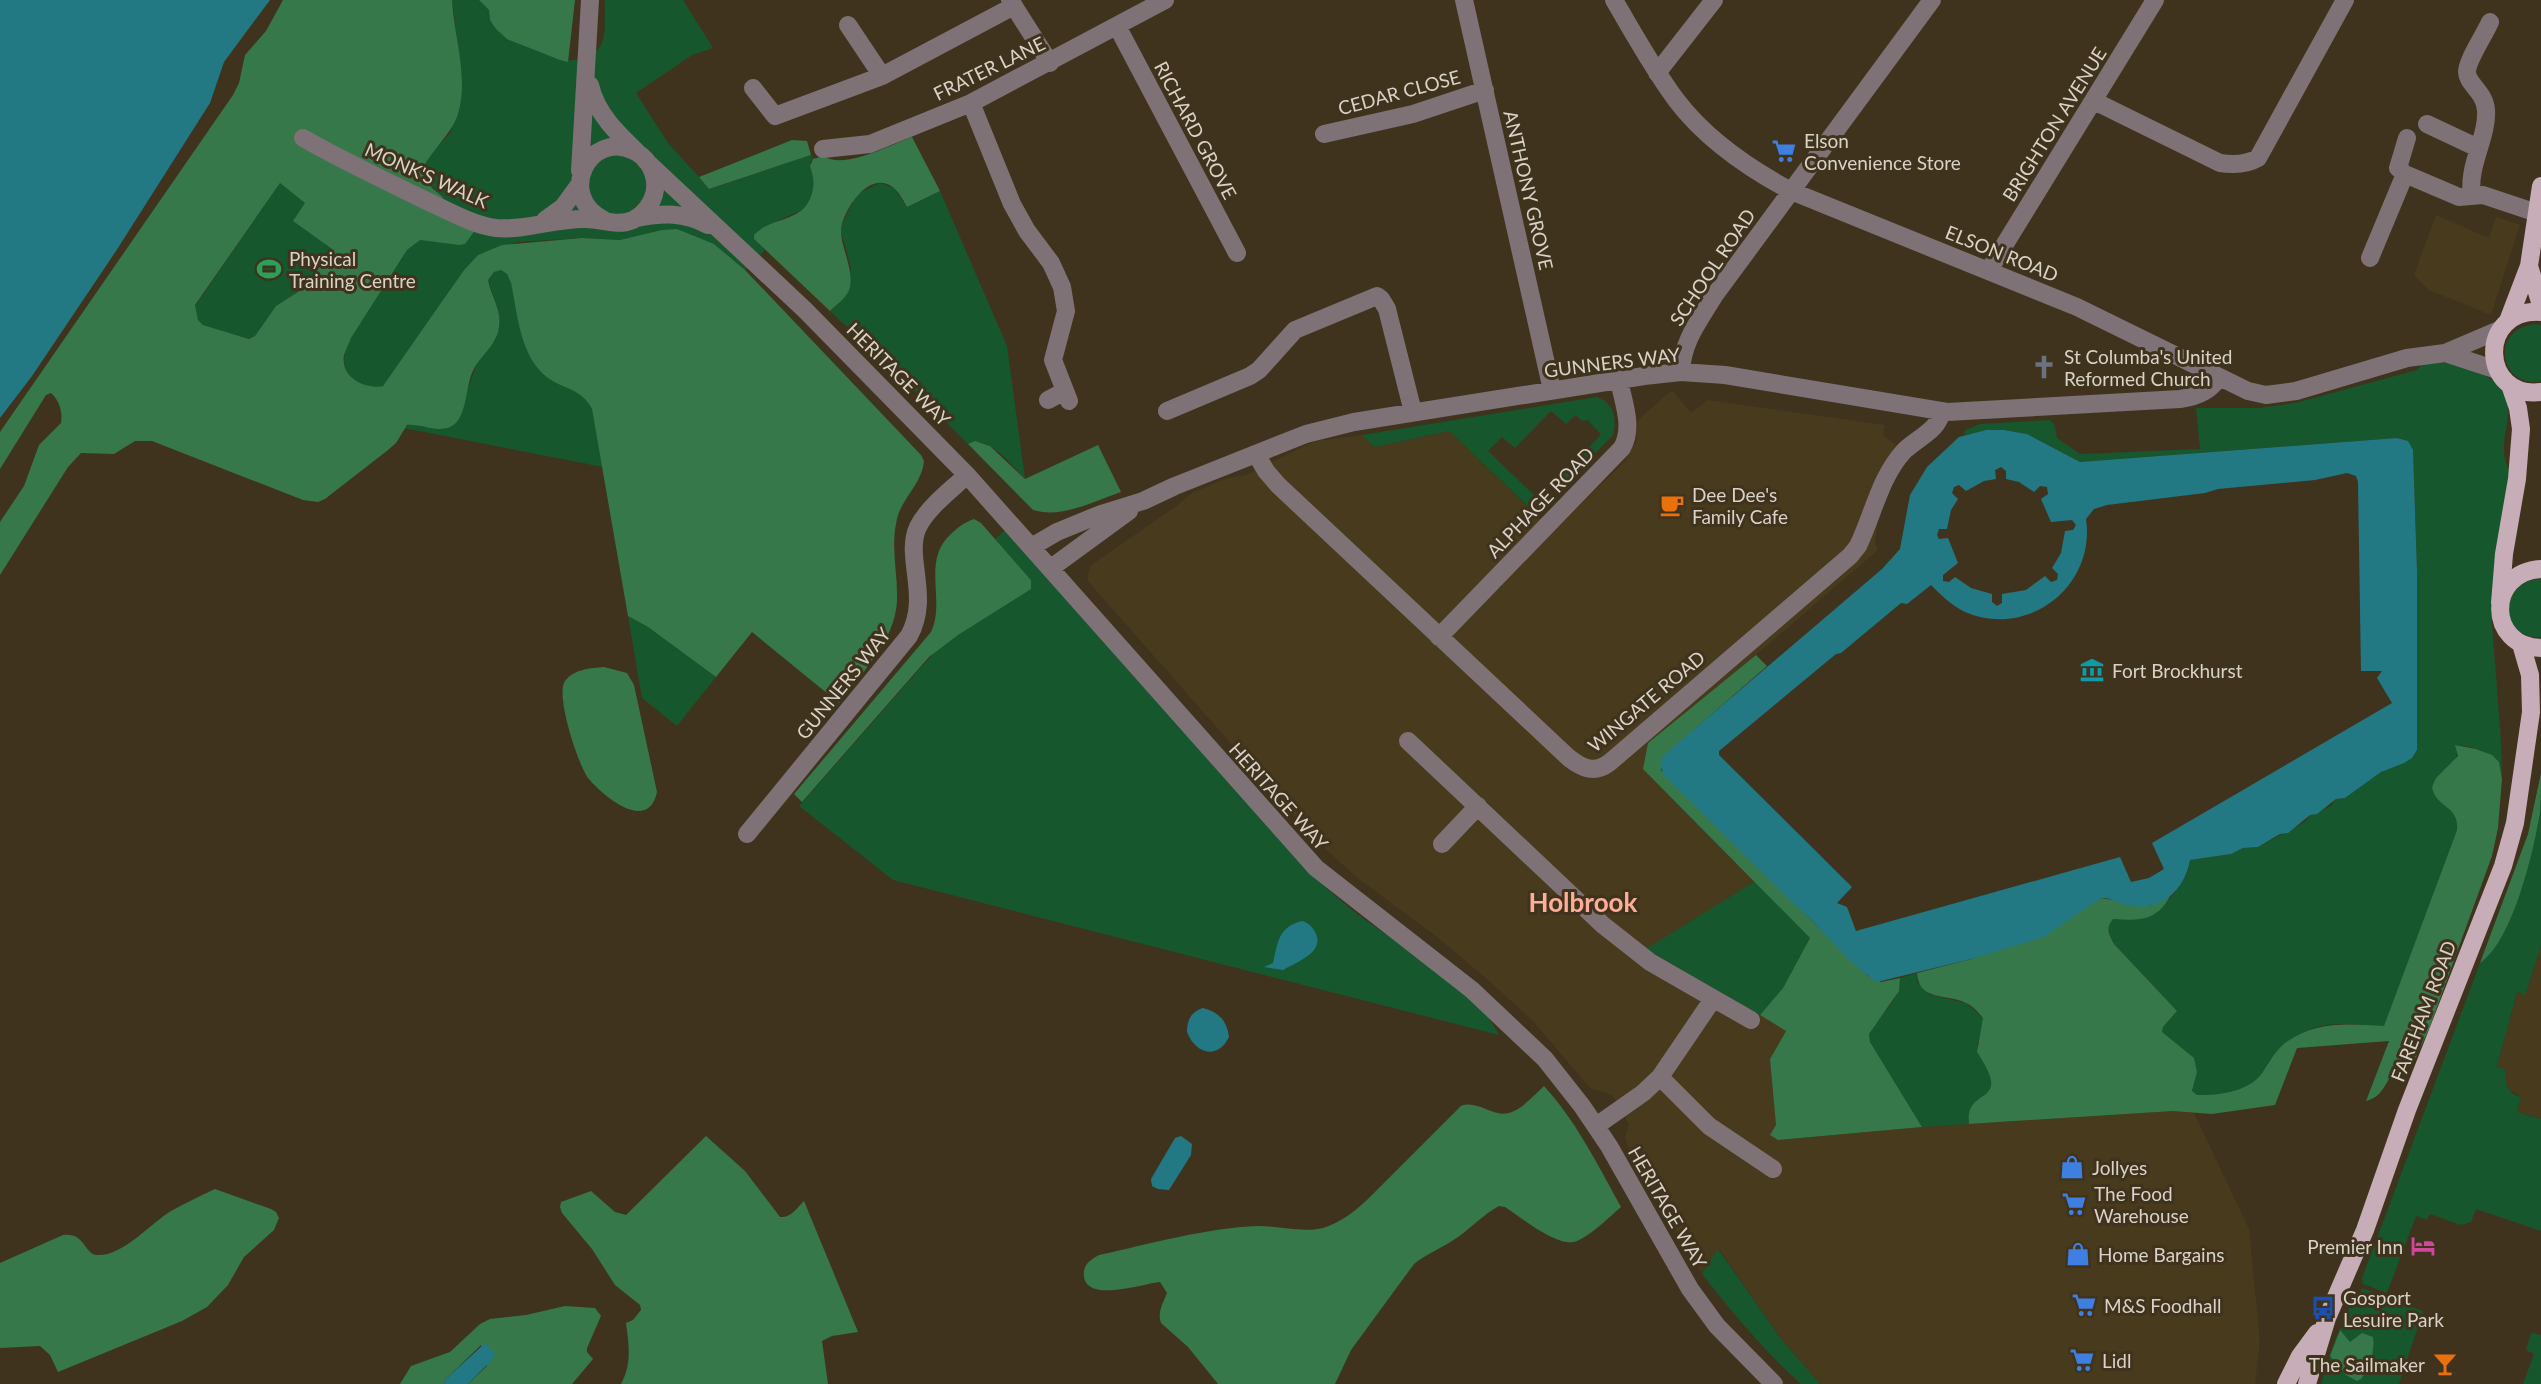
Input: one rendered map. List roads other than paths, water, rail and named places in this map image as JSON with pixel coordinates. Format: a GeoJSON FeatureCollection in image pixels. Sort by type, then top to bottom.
{"type":"FeatureCollection","features":[{"type":"Feature","properties":{"kind":"main road"},"geometry":{"type":"LineString","coordinates":[[2541,186],[2529,266],[2494,343],[2493,357],[2497,370],[2510,385],[2521,391],[2541,392]]}},
{"type":"Feature","properties":{"kind":"main road"},"geometry":{"type":"LineString","coordinates":[[2529,266],[2541,305]]}},
{"type":"Feature","properties":{"kind":"main road"},"geometry":{"type":"LineString","coordinates":[[2504,326],[2519,314],[2541,313]]}},
{"type":"Feature","properties":{"kind":"main road"},"geometry":{"type":"LineString","coordinates":[[2510,385],[2518,408],[2521,429],[2517,479],[2504,554],[2500,615],[2511,637],[2521,644],[2541,648]]}},
{"type":"Feature","properties":{"kind":"main road"},"geometry":{"type":"LineString","coordinates":[[2500,603],[2505,589],[2514,578],[2526,571],[2541,569]]}},
{"type":"Feature","properties":{"kind":"main road","name":"FAREHAM ROAD"},"geometry":{"type":"LineString","coordinates":[[2307,1384],[2327,1318],[2365,1230],[2412,1100],[2503,866],[2515,823],[2531,712],[2530,675],[2521,644]]}},
{"type":"Feature","properties":{"kind":"main road","name":"FAREHAM ROAD"},"geometry":{"type":"LineString","coordinates":[[2531,712],[2541,683]]}},
{"type":"Feature","properties":{"kind":"main road","name":"FAREHAM ROAD"},"geometry":{"type":"LineString","coordinates":[[2286,1384],[2300,1356],[2327,1318]]}},
{"type":"Feature","properties":{"kind":"main road"},"geometry":{"type":"LineString","coordinates":[[2299,1384],[2317,1347]]}},
{"type":"Feature","properties":{"kind":"street","name":"HERITAGE WAY"},"geometry":{"type":"LineString","coordinates":[[580,181],[590,0]]}},
{"type":"Feature","properties":{"kind":"street","name":"FRATER LANE"},"geometry":{"type":"LineString","coordinates":[[823,149],[870,144],[971,103],[1165,0]]}},
{"type":"Feature","properties":{"kind":"street","name":"ANTHONY GROVE"},"geometry":{"type":"LineString","coordinates":[[1464,0],[1552,390]]}},
{"type":"Feature","properties":{"kind":"street","name":"ELSON ROAD"},"geometry":{"type":"LineString","coordinates":[[1614,0],[1678,103],[1718,144],[1761,175],[1791,191],[2077,307],[2252,393],[2272,395],[2412,357],[2445,353],[2504,326]]}},
{"type":"Feature","properties":{"kind":"street"},"geometry":{"type":"LineString","coordinates":[[1657,73],[1714,0]]}},
{"type":"Feature","properties":{"kind":"street","name":"SCHOOL ROAD"},"geometry":{"type":"LineString","coordinates":[[1681,372],[1687,341],[1735,265],[1932,0]]}},
{"type":"Feature","properties":{"kind":"street","name":"BRIGHTON AVENUE"},"geometry":{"type":"LineString","coordinates":[[1989,270],[2154,0]]}},
{"type":"Feature","properties":{"kind":"street"},"geometry":{"type":"LineString","coordinates":[[2094,101],[2220,163],[2251,162],[2258,158],[2345,0]]}},
{"type":"Feature","properties":{"kind":"street"},"geometry":{"type":"LineString","coordinates":[[753,88],[775,116],[882,76],[1012,3],[1050,63]]}},
{"type":"Feature","properties":{"kind":"street"},"geometry":{"type":"LineString","coordinates":[[2472,196],[2471,179],[2487,114],[2482,94],[2469,79],[2468,68],[2490,22]]}},
{"type":"Feature","properties":{"kind":"street"},"geometry":{"type":"LineString","coordinates":[[848,25],[882,76]]}},
{"type":"Feature","properties":{"kind":"street","name":"RICHARD GROVE"},"geometry":{"type":"LineString","coordinates":[[1117,26],[1237,253]]}},
{"type":"Feature","properties":{"kind":"street","name":"HERITAGE WAY"},"geometry":{"type":"LineString","coordinates":[[587,75],[596,104],[609,123],[872,376],[967,475],[1033,546],[1316,868],[1472,990],[1545,1059],[1596,1126],[1690,1289],[1717,1326],[1774,1384]]}},
{"type":"Feature","properties":{"kind":"street","name":"CEDAR CLOSE"},"geometry":{"type":"LineString","coordinates":[[1324,134],[1413,114],[1485,90]]}},
{"type":"Feature","properties":{"kind":"street"},"geometry":{"type":"LineString","coordinates":[[971,103],[1012,204],[1027,231],[1051,263],[1062,287],[1066,312],[1053,360],[1067,396],[1048,400]]}},
{"type":"Feature","properties":{"kind":"street"},"geometry":{"type":"LineString","coordinates":[[2427,124],[2478,148]]}},
{"type":"Feature","properties":{"kind":"street","name":"MONK'S WALK"},"geometry":{"type":"LineString","coordinates":[[303,138],[358,168],[473,221],[501,228],[577,219],[604,220]]}},
{"type":"Feature","properties":{"kind":"street"},"geometry":{"type":"LineString","coordinates":[[2407,138],[2399,168],[2405,174],[2459,197],[2483,195],[2537,213]]}},
{"type":"Feature","properties":{"kind":"street"},"geometry":{"type":"LineString","coordinates":[[539,223],[560,210],[580,181],[588,161],[603,150],[622,148],[643,158],[653,173],[654,193],[649,205],[634,219],[619,223],[604,220],[589,210],[580,194],[580,181]]}},
{"type":"Feature","properties":{"kind":"street"},"geometry":{"type":"LineString","coordinates":[[2370,258],[2405,174]]}},
{"type":"Feature","properties":{"kind":"street","name":"HERITAGE WAY"},"geometry":{"type":"LineString","coordinates":[[634,219],[668,214],[688,216],[707,224],[734,243]]}},
{"type":"Feature","properties":{"kind":"street"},"geometry":{"type":"LineString","coordinates":[[1167,411],[1250,376],[1259,370],[1295,330],[1377,296],[1387,309],[1413,412]]}},
{"type":"Feature","properties":{"kind":"street","name":"ELSON ROAD"},"geometry":{"type":"LineString","coordinates":[[2445,353],[2497,370]]}},
{"type":"Feature","properties":{"kind":"street","name":"GUNNERS WAY"},"geometry":{"type":"LineString","coordinates":[[1033,546],[1057,532],[1143,501],[1306,434],[1354,422],[1619,380],[1681,372],[1744,377],[1941,412],[2180,400],[2208,390],[2218,378]]}},
{"type":"Feature","properties":{"kind":"street","name":"ALPHAGE ROAD"},"geometry":{"type":"LineString","coordinates":[[1439,637],[1622,448],[1627,439],[1628,428],[1619,380]]}},
{"type":"Feature","properties":{"kind":"street","name":"WINGATE ROAD"},"geometry":{"type":"LineString","coordinates":[[1256,454],[1278,485],[1576,763],[1587,769],[1601,769],[1850,556],[1858,546],[1875,503],[1896,463],[1907,449],[1939,422],[1941,412]]}},
{"type":"Feature","properties":{"kind":"street","name":"GUNNERS WAY"},"geometry":{"type":"LineString","coordinates":[[747,834],[909,636],[919,609],[915,548],[918,528],[936,505],[967,475]]}},
{"type":"Feature","properties":{"kind":"street","name":"GUNNERS WAY"},"geometry":{"type":"LineString","coordinates":[[1051,568],[1143,501]]}},
{"type":"Feature","properties":{"kind":"street"},"geometry":{"type":"LineString","coordinates":[[1408,741],[1634,951],[1751,1020]]}},
{"type":"Feature","properties":{"kind":"street"},"geometry":{"type":"LineString","coordinates":[[1442,844],[1478,806]]}},
{"type":"Feature","properties":{"kind":"street"},"geometry":{"type":"LineString","coordinates":[[1596,1126],[1643,1093],[1660,1077],[1713,999]]}},
{"type":"Feature","properties":{"kind":"street"},"geometry":{"type":"LineString","coordinates":[[1660,1077],[1709,1126],[1773,1169]]}},
{"type":"Feature","properties":{"kind":"water"},"geometry":{"type":"Polygon","coordinates":[[[0,0],[270,0],[224,62],[210,103],[116,251],[32,376],[0,418],[0,0]]]}},
{"type":"Feature","properties":{"kind":"water"},"geometry":{"type":"Polygon","coordinates":[[[1986,430],[2027,434],[2080,462],[2397,438],[2408,441],[2413,450],[2417,571],[2417,750],[2412,758],[2381,772],[2345,798],[2336,799],[2317,814],[2310,815],[2288,833],[2280,834],[2258,847],[2190,860],[2176,890],[2169,897],[2150,906],[2139,907],[2101,898],[2044,937],[1971,959],[1877,982],[1865,974],[1663,774],[1660,761],[1882,569],[1900,549],[1910,495],[1927,467],[1959,437],[1986,430]],[[2001,467],[1995,470],[1996,479],[1984,481],[1966,491],[1959,485],[1954,487],[1952,493],[1958,499],[1951,510],[1947,529],[1939,529],[1937,535],[1939,539],[1948,538],[1958,563],[1943,575],[1943,581],[1949,582],[1955,577],[1971,588],[1992,594],[1992,602],[1997,606],[2002,603],[2002,594],[2026,590],[2045,576],[2051,582],[2057,580],[2058,574],[2052,568],[2061,553],[2065,531],[2073,530],[2076,525],[2072,520],[2051,522],[2041,499],[2048,494],[2047,487],[2040,486],[2034,492],[2019,482],[2006,479],[2006,471],[2001,467]],[[2347,473],[2315,480],[2218,489],[2094,509],[2086,519],[2086,543],[2080,566],[2069,585],[2053,601],[2034,612],[2012,618],[1989,619],[1965,612],[1946,600],[1931,585],[1907,604],[1901,603],[1841,653],[1836,654],[1719,751],[1719,755],[1852,887],[1837,903],[1847,907],[1856,931],[2120,857],[2131,882],[2149,878],[2164,869],[2152,843],[2392,703],[2377,678],[2382,671],[2361,671],[2358,482],[2356,476],[2347,473]]]}},
{"type":"Feature","properties":{"kind":"water"},"geometry":{"type":"Polygon","coordinates":[[[1302,921],[1310,925],[1315,932],[1317,945],[1313,951],[1283,970],[1264,967],[1273,963],[1280,936],[1284,931],[1302,921]]]}},
{"type":"Feature","properties":{"kind":"water"},"geometry":{"type":"Polygon","coordinates":[[[1203,1008],[1221,1018],[1228,1031],[1229,1037],[1224,1045],[1213,1052],[1195,1045],[1187,1032],[1190,1017],[1203,1008]]]}},
{"type":"Feature","properties":{"kind":"water"},"geometry":{"type":"Polygon","coordinates":[[[1181,1136],[1192,1144],[1191,1155],[1169,1190],[1152,1186],[1151,1179],[1175,1138],[1181,1136]]]}},
{"type":"Feature","properties":{"kind":"water"},"geometry":{"type":"Polygon","coordinates":[[[485,1343],[495,1353],[492,1360],[468,1384],[444,1384],[446,1379],[485,1343]]]}},
{"type":"Feature","properties":{"kind":"place","name":"Elson Convenience Store"},"geometry":{"type":"Point","coordinates":[1784,151]}},
{"type":"Feature","properties":{"kind":"place","name":"Physical Training Centre"},"geometry":{"type":"Point","coordinates":[269,269]}},
{"type":"Feature","properties":{"kind":"place","name":"St Columba's United Reformed Church"},"geometry":{"type":"Point","coordinates":[2044,367]}},
{"type":"Feature","properties":{"kind":"place","name":"Dee Dee's Family Cafe"},"geometry":{"type":"Point","coordinates":[1672,505]}},
{"type":"Feature","properties":{"kind":"place","name":"Fort Brockhurst"},"geometry":{"type":"Point","coordinates":[2092,670]}},
{"type":"Feature","properties":{"kind":"place","name":"Jollyes"},"geometry":{"type":"Point","coordinates":[2072,1167]}},
{"type":"Feature","properties":{"kind":"place","name":"The Food Warehouse"},"geometry":{"type":"Point","coordinates":[2074,1204]}},
{"type":"Feature","properties":{"kind":"place","name":"Premier Inn"},"geometry":{"type":"Point","coordinates":[2423,1246]}},
{"type":"Feature","properties":{"kind":"place","name":"Home Bargains"},"geometry":{"type":"Point","coordinates":[2078,1254]}},
{"type":"Feature","properties":{"kind":"place","name":"M&S Foodhall"},"geometry":{"type":"Point","coordinates":[2084,1305]}},
{"type":"Feature","properties":{"kind":"place","name":"Gosport Lesuire Park"},"geometry":{"type":"Point","coordinates":[2323,1308]}},
{"type":"Feature","properties":{"kind":"place","name":"Lidl"},"geometry":{"type":"Point","coordinates":[2082,1360]}},
{"type":"Feature","properties":{"kind":"place","name":"The Sailmaker"},"geometry":{"type":"Point","coordinates":[2445,1364]}},
{"type":"Feature","properties":{"kind":"district","name":"Holbrook"},"geometry":{"type":"Point","coordinates":[1583,902]}}]}
